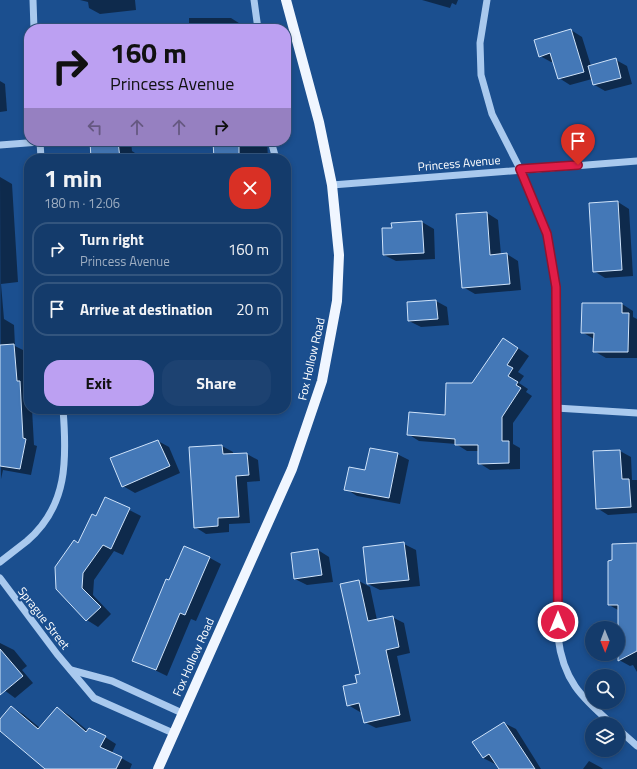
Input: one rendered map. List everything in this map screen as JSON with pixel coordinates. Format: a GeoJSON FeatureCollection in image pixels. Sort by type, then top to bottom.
{"type":"FeatureCollection","features":[{"type":"Feature","properties":{"kind":"main road","name":"Fox Hollow Road"},"geometry":{"type":"LineString","coordinates":[[158,769],[292,469],[322,381],[337,301],[339,256],[332,185],[319,122],[286,0]]}},
{"type":"Feature","properties":{"kind":"street"},"geometry":{"type":"LineString","coordinates":[[33,0],[34,24]]}},
{"type":"Feature","properties":{"kind":"street"},"geometry":{"type":"LineString","coordinates":[[254,0],[257,24]]}},
{"type":"Feature","properties":{"kind":"street"},"geometry":{"type":"LineString","coordinates":[[487,0],[480,43],[481,75],[492,114],[520,169],[547,234],[556,287],[559,652],[564,668],[583,699],[604,717]]}},
{"type":"Feature","properties":{"kind":"street"},"geometry":{"type":"LineString","coordinates":[[0,145],[24,143]]}},
{"type":"Feature","properties":{"kind":"street","name":"Princess Avenue"},"geometry":{"type":"LineString","coordinates":[[332,185],[520,169],[637,161]]}},
{"type":"Feature","properties":{"kind":"street"},"geometry":{"type":"LineString","coordinates":[[556,408],[637,413]]}},
{"type":"Feature","properties":{"kind":"street"},"geometry":{"type":"LineString","coordinates":[[0,562],[27,541],[42,525],[55,506],[60,489],[64,464],[65,439],[63,414]]}},
{"type":"Feature","properties":{"kind":"street","name":"Sprague Street"},"geometry":{"type":"LineString","coordinates":[[0,578],[94,698],[173,733]]}},
{"type":"Feature","properties":{"kind":"street"},"geometry":{"type":"LineString","coordinates":[[71,670],[112,681],[182,713]]}},
{"type":"Feature","properties":{"kind":"street"},"geometry":{"type":"LineString","coordinates":[[625,735],[637,746]]}},
{"type":"Feature","properties":{"kind":"building"},"geometry":{"type":"Polygon","coordinates":[[[571,29],[584,72],[558,79],[550,53],[539,57],[534,40],[571,29]]]}},
{"type":"Feature","properties":{"kind":"building"},"geometry":{"type":"Polygon","coordinates":[[[616,58],[621,78],[593,85],[588,66],[616,58]]]}},
{"type":"Feature","properties":{"kind":"building"},"geometry":{"type":"Polygon","coordinates":[[[90,146],[119,146],[119,154],[91,154],[90,146]]]}},
{"type":"Feature","properties":{"kind":"building"},"geometry":{"type":"Polygon","coordinates":[[[213,146],[239,146],[239,154],[214,154],[213,146]]]}},
{"type":"Feature","properties":{"kind":"building"},"geometry":{"type":"Polygon","coordinates":[[[618,201],[622,270],[593,272],[589,203],[618,201]]]}},
{"type":"Feature","properties":{"kind":"building"},"geometry":{"type":"Polygon","coordinates":[[[487,212],[490,255],[507,253],[510,284],[462,288],[456,214],[487,212]]]}},
{"type":"Feature","properties":{"kind":"building"},"geometry":{"type":"Polygon","coordinates":[[[422,221],[424,253],[383,255],[382,228],[392,228],[391,223],[422,221]]]}},
{"type":"Feature","properties":{"kind":"building"},"geometry":{"type":"Polygon","coordinates":[[[436,300],[438,319],[408,321],[407,302],[436,300]]]}},
{"type":"Feature","properties":{"kind":"building"},"geometry":{"type":"Polygon","coordinates":[[[582,303],[622,303],[622,313],[629,313],[628,352],[593,352],[594,333],[581,333],[582,303]]]}},
{"type":"Feature","properties":{"kind":"building"},"geometry":{"type":"Polygon","coordinates":[[[503,338],[518,348],[507,365],[513,368],[508,376],[518,382],[516,385],[521,388],[502,417],[502,441],[509,441],[509,463],[478,464],[478,445],[455,445],[455,439],[407,435],[409,412],[445,415],[446,383],[472,383],[503,338]]]}},
{"type":"Feature","properties":{"kind":"building"},"geometry":{"type":"Polygon","coordinates":[[[14,344],[17,381],[20,381],[23,438],[26,439],[20,469],[0,466],[0,345],[14,344]]]}},
{"type":"Feature","properties":{"kind":"building"},"geometry":{"type":"Polygon","coordinates":[[[158,440],[170,466],[122,487],[110,458],[158,440]]]}},
{"type":"Feature","properties":{"kind":"building"},"geometry":{"type":"Polygon","coordinates":[[[222,445],[223,454],[247,453],[249,475],[236,476],[239,517],[218,518],[218,526],[194,528],[189,447],[222,445]]]}},
{"type":"Feature","properties":{"kind":"building"},"geometry":{"type":"Polygon","coordinates":[[[370,448],[398,453],[389,498],[344,490],[349,467],[365,470],[370,448]]]}},
{"type":"Feature","properties":{"kind":"building"},"geometry":{"type":"Polygon","coordinates":[[[620,450],[622,479],[629,479],[631,507],[596,509],[593,451],[620,450]]]}},
{"type":"Feature","properties":{"kind":"building"},"geometry":{"type":"Polygon","coordinates":[[[105,497],[130,508],[111,549],[103,545],[83,573],[82,588],[101,607],[86,621],[56,589],[55,567],[74,540],[78,543],[92,514],[96,516],[105,497]]]}},
{"type":"Feature","properties":{"kind":"building"},"geometry":{"type":"Polygon","coordinates":[[[404,542],[409,580],[367,584],[363,547],[404,542]]]}},
{"type":"Feature","properties":{"kind":"building"},"geometry":{"type":"Polygon","coordinates":[[[637,543],[637,651],[625,657],[625,621],[618,621],[618,605],[608,605],[608,561],[612,560],[612,544],[637,543]]]}},
{"type":"Feature","properties":{"kind":"building"},"geometry":{"type":"Polygon","coordinates":[[[184,546],[210,557],[185,615],[180,613],[156,670],[132,661],[166,579],[169,580],[184,546]]]}},
{"type":"Feature","properties":{"kind":"building"},"geometry":{"type":"Polygon","coordinates":[[[318,549],[322,575],[294,579],[291,553],[318,549]]]}},
{"type":"Feature","properties":{"kind":"building"},"geometry":{"type":"Polygon","coordinates":[[[359,580],[368,621],[393,616],[399,647],[386,650],[400,715],[364,723],[359,703],[347,706],[343,686],[357,683],[355,675],[360,674],[340,584],[359,580]]]}},
{"type":"Feature","properties":{"kind":"building"},"geometry":{"type":"Polygon","coordinates":[[[0,649],[23,676],[0,695],[0,649]]]}},
{"type":"Feature","properties":{"kind":"building"},"geometry":{"type":"Polygon","coordinates":[[[11,706],[38,729],[57,707],[86,732],[89,728],[106,736],[100,747],[122,757],[116,769],[45,769],[0,731],[0,719],[11,706]]]}},
{"type":"Feature","properties":{"kind":"building"},"geometry":{"type":"Polygon","coordinates":[[[504,722],[535,769],[499,769],[489,754],[483,758],[472,742],[504,722]]]}},
{"type":"Feature","properties":{"kind":"route"},"geometry":{"type":"LineString","coordinates":[[558,622],[556,287],[547,234],[520,169],[578,165]]}}]}
